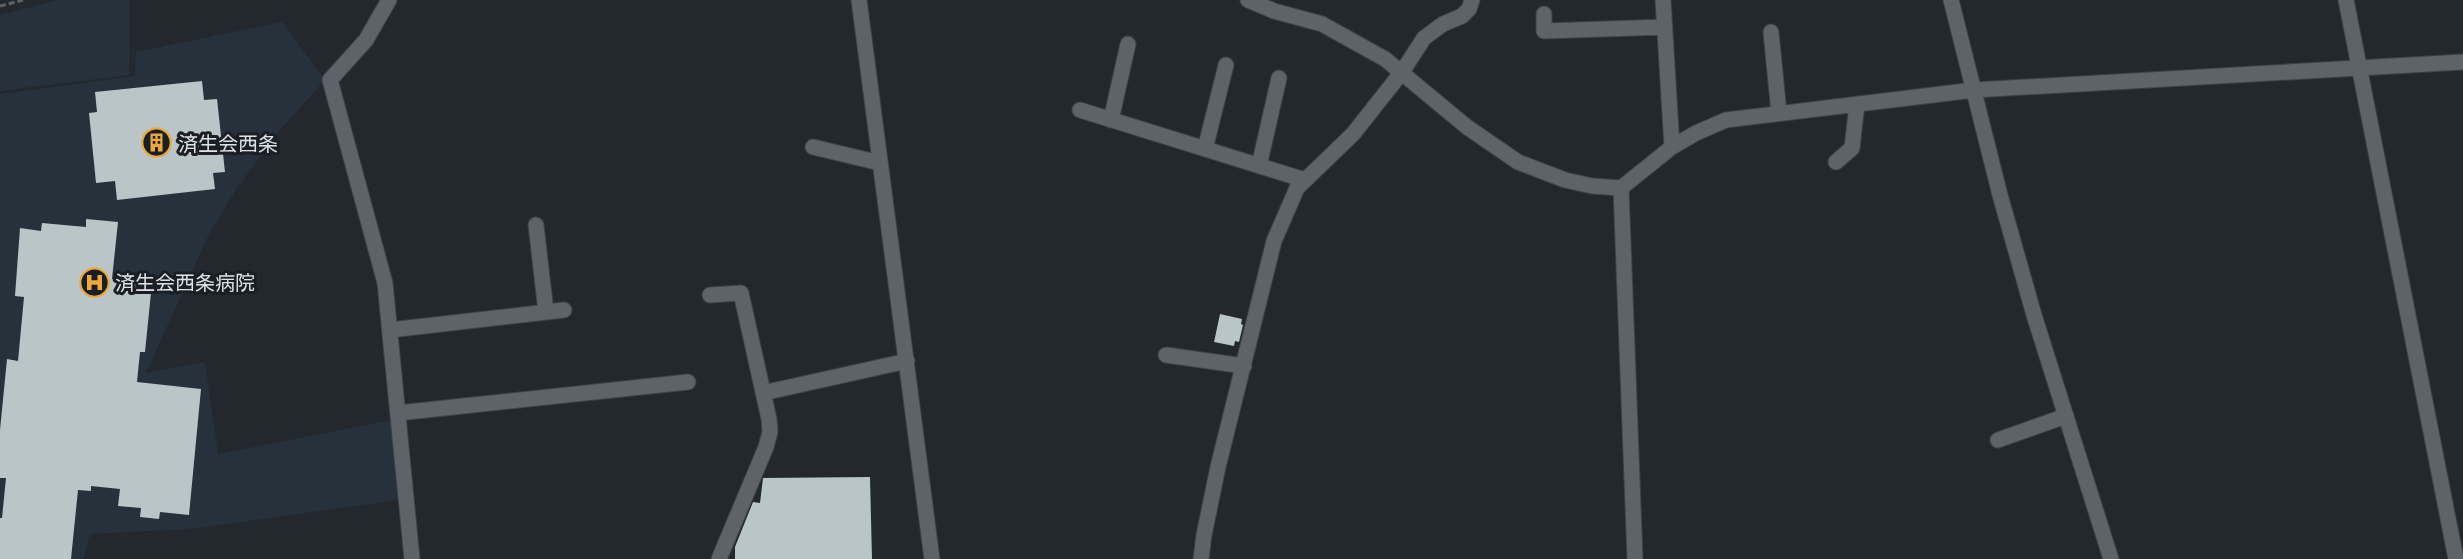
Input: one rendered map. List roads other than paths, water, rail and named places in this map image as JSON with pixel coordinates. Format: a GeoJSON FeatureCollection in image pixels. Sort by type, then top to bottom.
{"type":"FeatureCollection","features":[{"type":"Feature","properties":{"kind":"street"},"geometry":{"type":"LineString","coordinates":[[389,0],[366,40],[330,80],[385,283],[412,559]]}},
{"type":"Feature","properties":{"kind":"street"},"geometry":{"type":"LineString","coordinates":[[859,0],[932,559]]}},
{"type":"Feature","properties":{"kind":"street"},"geometry":{"type":"LineString","coordinates":[[1248,0],[1283,6],[1322,24],[1384,59],[1467,127],[1518,162],[1565,180],[1592,186],[1621,188],[1672,147],[1695,133],[1726,120],[1974,90],[2463,62]]}},
{"type":"Feature","properties":{"kind":"street"},"geometry":{"type":"LineString","coordinates":[[1201,559],[1218,467],[1274,241],[1297,188],[1353,134],[1402,72],[1424,38],[1443,24],[1462,16],[1469,9],[1472,0]]}},
{"type":"Feature","properties":{"kind":"street"},"geometry":{"type":"LineString","coordinates":[[1663,0],[1672,147]]}},
{"type":"Feature","properties":{"kind":"street"},"geometry":{"type":"LineString","coordinates":[[1951,0],[2034,315],[2111,559]]}},
{"type":"Feature","properties":{"kind":"street"},"geometry":{"type":"LineString","coordinates":[[2346,0],[2456,559]]}},
{"type":"Feature","properties":{"kind":"street"},"geometry":{"type":"LineString","coordinates":[[1544,14],[1544,31],[1665,27]]}},
{"type":"Feature","properties":{"kind":"street"},"geometry":{"type":"LineString","coordinates":[[1771,32],[1779,113]]}},
{"type":"Feature","properties":{"kind":"street"},"geometry":{"type":"LineString","coordinates":[[1111,120],[1128,44]]}},
{"type":"Feature","properties":{"kind":"street"},"geometry":{"type":"LineString","coordinates":[[1205,149],[1226,65]]}},
{"type":"Feature","properties":{"kind":"street"},"geometry":{"type":"LineString","coordinates":[[1259,166],[1279,78]]}},
{"type":"Feature","properties":{"kind":"street"},"geometry":{"type":"LineString","coordinates":[[1836,162],[1852,148],[1857,104]]}},
{"type":"Feature","properties":{"kind":"street"},"geometry":{"type":"LineString","coordinates":[[1080,110],[1305,180]]}},
{"type":"Feature","properties":{"kind":"street"},"geometry":{"type":"LineString","coordinates":[[813,147],[880,163]]}},
{"type":"Feature","properties":{"kind":"street"},"geometry":{"type":"LineString","coordinates":[[1621,188],[1635,559]]}},
{"type":"Feature","properties":{"kind":"street"},"geometry":{"type":"LineString","coordinates":[[536,225],[546,312]]}},
{"type":"Feature","properties":{"kind":"street"},"geometry":{"type":"LineString","coordinates":[[710,295],[741,293],[770,419],[770,432],[766,447],[719,559]]}},
{"type":"Feature","properties":{"kind":"street"},"geometry":{"type":"LineString","coordinates":[[390,330],[564,310]]}},
{"type":"Feature","properties":{"kind":"street"},"geometry":{"type":"LineString","coordinates":[[1166,356],[1244,366]]}},
{"type":"Feature","properties":{"kind":"street"},"geometry":{"type":"LineString","coordinates":[[763,393],[906,361]]}},
{"type":"Feature","properties":{"kind":"street"},"geometry":{"type":"LineString","coordinates":[[398,413],[688,382]]}},
{"type":"Feature","properties":{"kind":"street"},"geometry":{"type":"LineString","coordinates":[[1998,440],[2066,416]]}},
{"type":"Feature","properties":{"kind":"place","name":"済生会西条"},"geometry":{"type":"Point","coordinates":[157,143]}},
{"type":"Feature","properties":{"kind":"place","name":"済生会西条病院"},"geometry":{"type":"Point","coordinates":[94,282]}}]}
